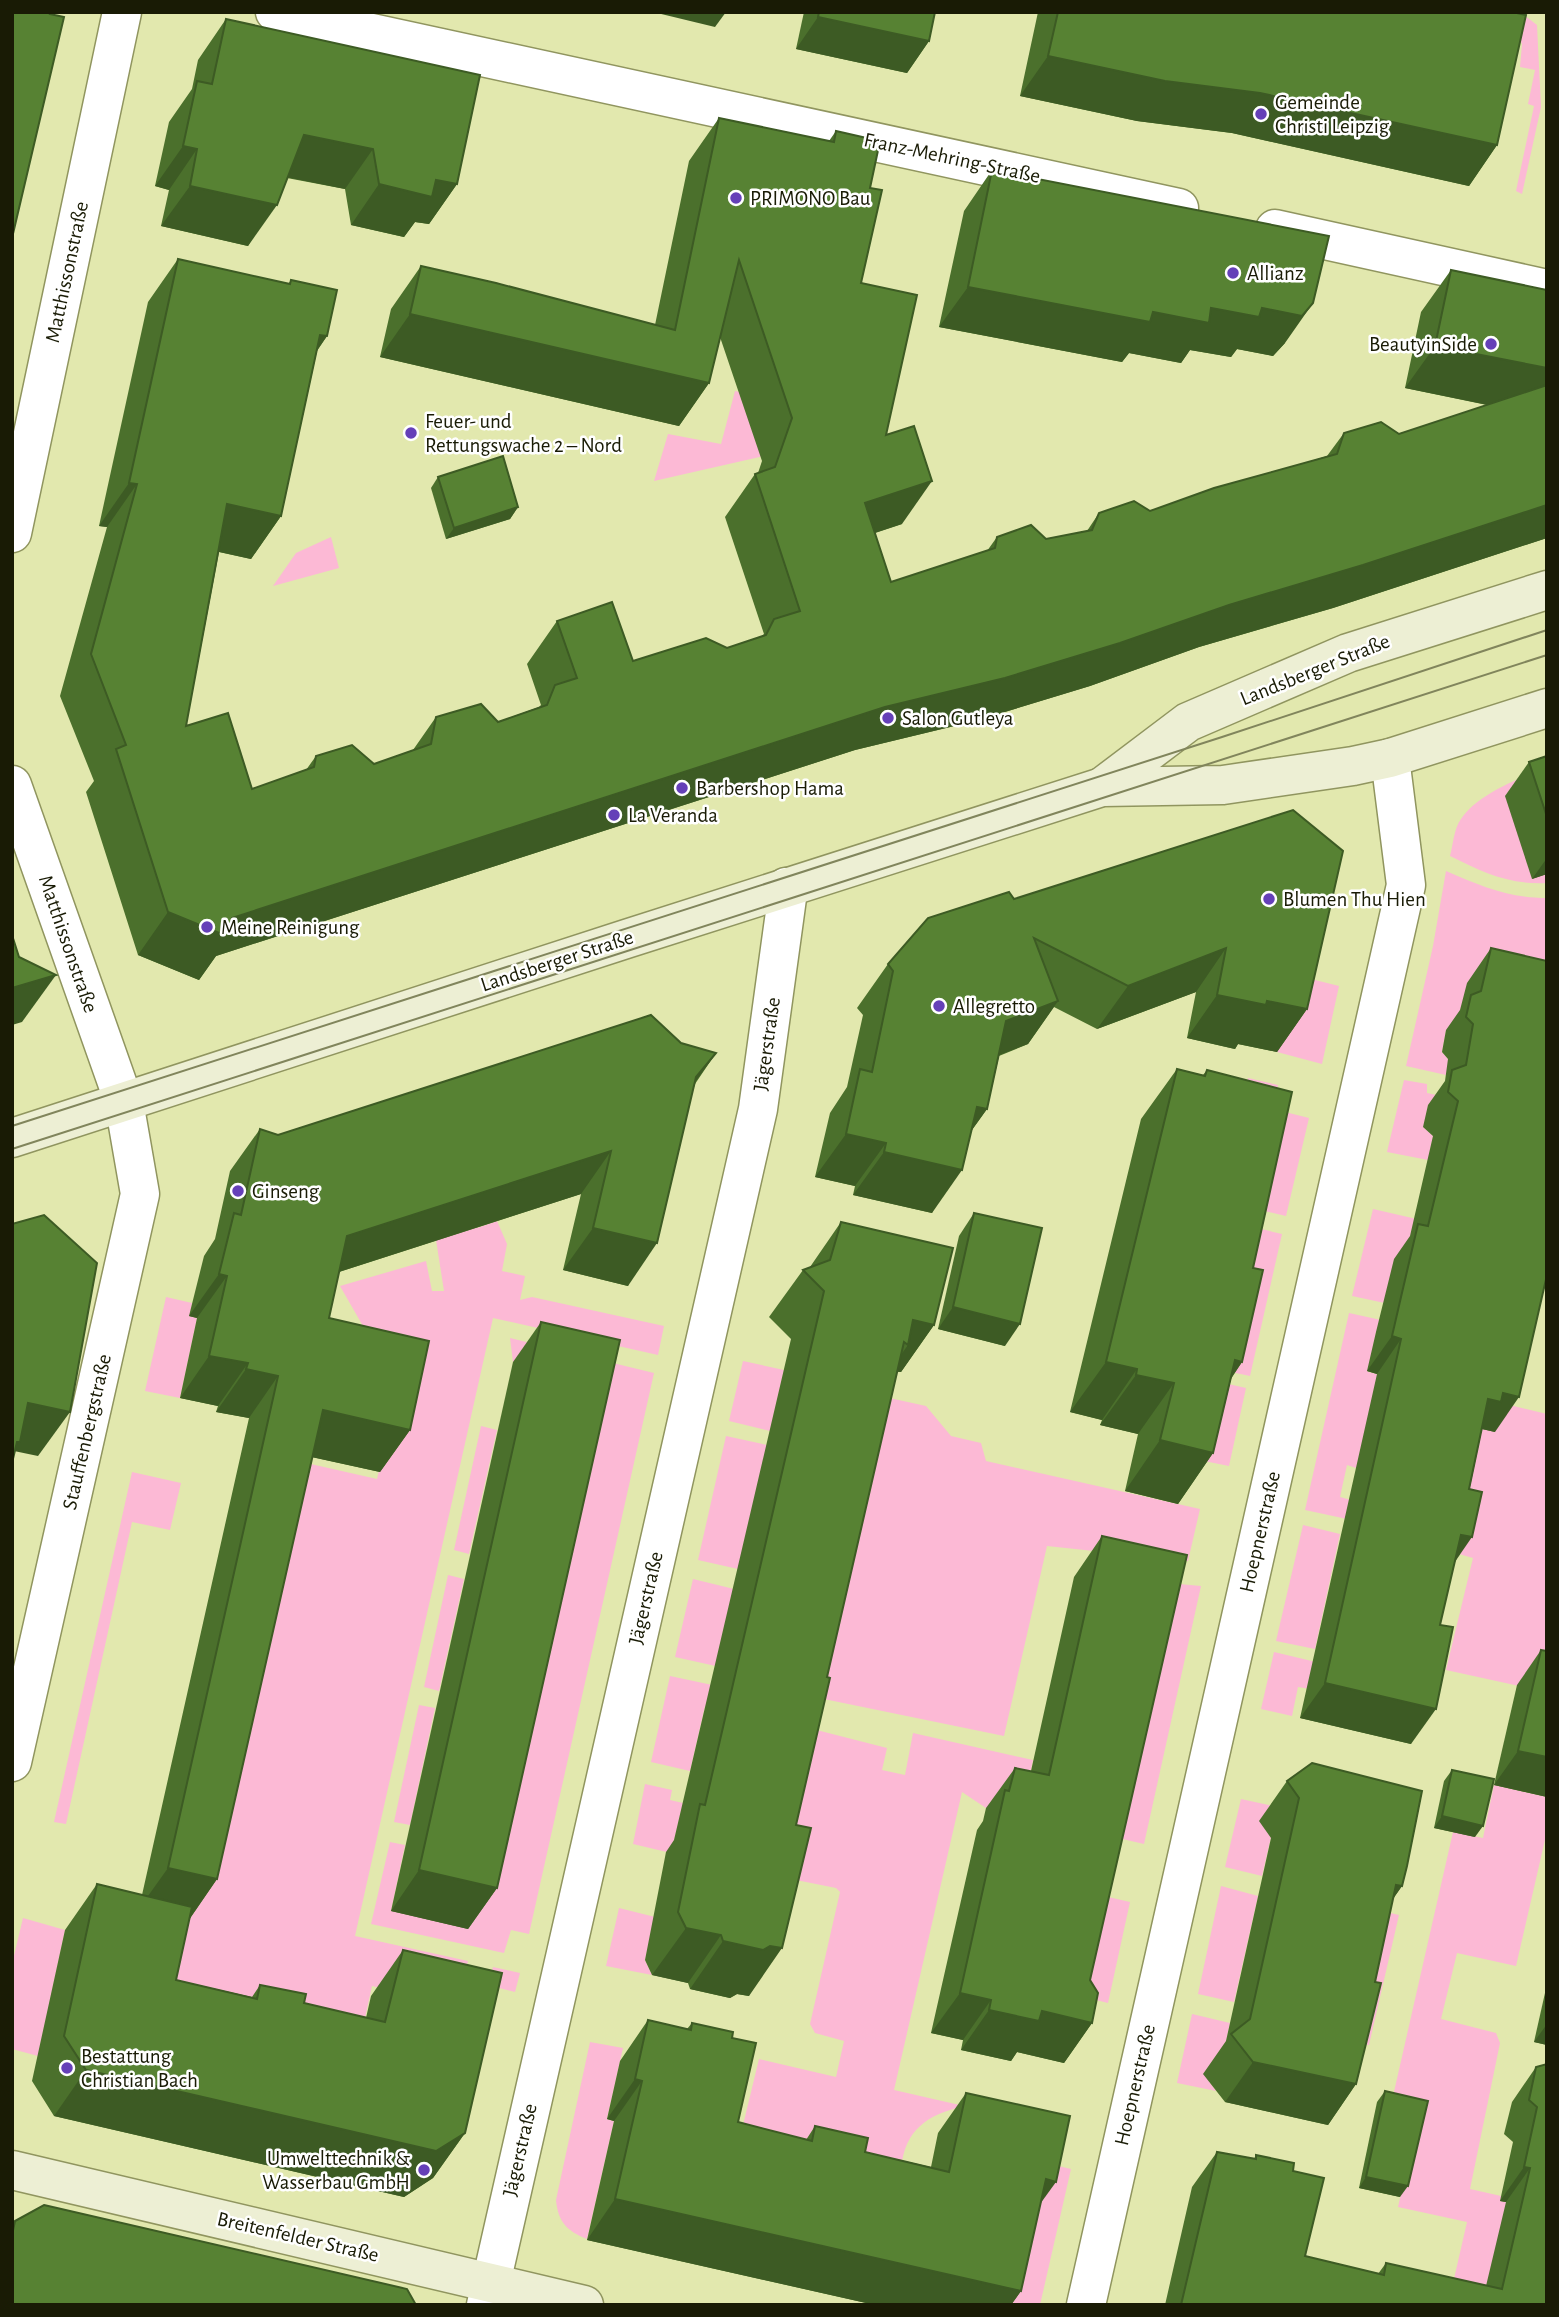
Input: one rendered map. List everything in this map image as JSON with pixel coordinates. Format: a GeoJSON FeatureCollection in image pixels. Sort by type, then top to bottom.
{"type":"FeatureCollection","features":[{"type":"Feature","properties":{"kind":"main road","name":"Landsberger Straße"},"geometry":{"type":"LineString","coordinates":[[1102,787],[1188,722],[1348,653],[1547,590]]}},
{"type":"Feature","properties":{"kind":"main road","name":"Landsberger Straße"},"geometry":{"type":"LineString","coordinates":[[12,1139],[1102,787],[1223,786],[1353,766],[1390,758],[1547,708]]}},
{"type":"Feature","properties":{"kind":"main road","name":"Breitenfelder Straße"},"geometry":{"type":"LineString","coordinates":[[12,2170],[489,2293],[584,2305]]}},
{"type":"Feature","properties":{"kind":"street","name":"Matthissonstraße"},"geometry":{"type":"LineString","coordinates":[[12,533],[122,12]]}},
{"type":"Feature","properties":{"kind":"street","name":"Franz-Mehring-Straße"},"geometry":{"type":"LineString","coordinates":[[275,12],[1547,289]]}},
{"type":"Feature","properties":{"kind":"street","name":"Hoepnerstraße"},"geometry":{"type":"LineString","coordinates":[[1086,2305],[1406,885],[1390,758]]}},
{"type":"Feature","properties":{"kind":"street","name":"Matthissonstraße"},"geometry":{"type":"LineString","coordinates":[[12,785],[124,1102]]}},
{"type":"Feature","properties":{"kind":"street","name":"Jägerstraße"},"geometry":{"type":"LineString","coordinates":[[489,2293],[758,1109],[787,898],[786,887]]}},
{"type":"Feature","properties":{"kind":"street","name":"Stauffenbergstraße"},"geometry":{"type":"LineString","coordinates":[[12,1762],[140,1194],[124,1102]]}},
{"type":"Feature","properties":{"kind":"shaded area"},"geometry":{"type":"Polygon","coordinates":[[[1490,12],[1520,12],[1537,25],[1541,107],[1522,194],[1516,191],[1534,106],[1528,104],[1535,70],[1520,67],[1522,44],[1516,34],[1490,12]]]}},
{"type":"Feature","properties":{"kind":"shaded area"},"geometry":{"type":"Polygon","coordinates":[[[735,391],[774,399],[764,456],[654,481],[668,434],[721,444],[735,391]]]}},
{"type":"Feature","properties":{"kind":"shaded area"},"geometry":{"type":"Polygon","coordinates":[[[331,537],[339,568],[273,586],[296,553],[331,537]]]}},
{"type":"Feature","properties":{"kind":"shaded area"},"geometry":{"type":"Polygon","coordinates":[[[1540,770],[1547,883],[1508,880],[1450,856],[1457,827],[1468,810],[1497,789],[1540,770]]]}},
{"type":"Feature","properties":{"kind":"shaded area"},"geometry":{"type":"Polygon","coordinates":[[[1446,871],[1507,893],[1547,898],[1547,1002],[1446,1030],[1442,1052],[1449,1060],[1446,1075],[1406,1066],[1433,946],[1446,871]]]}},
{"type":"Feature","properties":{"kind":"shaded area"},"geometry":{"type":"Polygon","coordinates":[[[1295,975],[1339,986],[1322,1064],[1277,1052],[1295,975]]]}},
{"type":"Feature","properties":{"kind":"shaded area"},"geometry":{"type":"Polygon","coordinates":[[[1248,1078],[1278,1085],[1273,1109],[1309,1118],[1286,1216],[1244,1206],[1234,1142],[1248,1078]]]}},
{"type":"Feature","properties":{"kind":"shaded area"},"geometry":{"type":"Polygon","coordinates":[[[1404,1080],[1427,1084],[1427,1093],[1441,1096],[1440,1101],[1428,1105],[1424,1127],[1433,1136],[1428,1160],[1387,1152],[1404,1080]]]}},
{"type":"Feature","properties":{"kind":"shaded area"},"geometry":{"type":"Polygon","coordinates":[[[1373,1209],[1460,1229],[1394,1305],[1352,1296],[1373,1209]]]}},
{"type":"Feature","properties":{"kind":"shaded area"},"geometry":{"type":"Polygon","coordinates":[[[473,1215],[477,1228],[497,1221],[507,1244],[502,1271],[525,1276],[520,1300],[532,1297],[664,1326],[658,1355],[493,1318],[355,1936],[468,1961],[465,1974],[490,1980],[493,1967],[520,1973],[515,1992],[483,1984],[463,2007],[372,1986],[354,2068],[316,2059],[327,2002],[320,2031],[186,2035],[135,1910],[187,1921],[293,1460],[377,1479],[401,1379],[383,1361],[340,1286],[426,1261],[432,1291],[444,1291],[434,1227],[473,1215]]]}},
{"type":"Feature","properties":{"kind":"shaded area"},"geometry":{"type":"Polygon","coordinates":[[[1240,1224],[1282,1234],[1250,1376],[1212,1368],[1240,1224]]]}},
{"type":"Feature","properties":{"kind":"shaded area"},"geometry":{"type":"Polygon","coordinates":[[[166,1297],[192,1303],[190,1316],[197,1318],[180,1398],[145,1391],[166,1297]]]}},
{"type":"Feature","properties":{"kind":"shaded area"},"geometry":{"type":"Polygon","coordinates":[[[1349,1313],[1390,1322],[1376,1332],[1368,1372],[1377,1374],[1479,1428],[1501,1403],[1547,1414],[1547,1692],[1446,1670],[1473,1558],[1452,1552],[1359,1469],[1347,1465],[1340,1497],[1351,1500],[1347,1519],[1305,1510],[1349,1313]]]}},
{"type":"Feature","properties":{"kind":"shaded area"},"geometry":{"type":"Polygon","coordinates":[[[510,1338],[654,1373],[529,1934],[511,1930],[504,1953],[371,1924],[390,1842],[405,1845],[391,1911],[591,1380],[513,1362],[510,1338]]]}},
{"type":"Feature","properties":{"kind":"shaded area"},"geometry":{"type":"Polygon","coordinates":[[[743,1361],[784,1370],[770,1431],[729,1421],[743,1361]]]}},
{"type":"Feature","properties":{"kind":"shaded area"},"geometry":{"type":"Polygon","coordinates":[[[1215,1381],[1246,1388],[1229,1466],[1199,1460],[1215,1381]]]}},
{"type":"Feature","properties":{"kind":"shaded area"},"geometry":{"type":"Polygon","coordinates":[[[885,1397],[926,1406],[951,1436],[981,1443],[986,1461],[1200,1509],[1188,1561],[1047,1546],[1004,1736],[819,1698],[885,1397]]]}},
{"type":"Feature","properties":{"kind":"shaded area"},"geometry":{"type":"Polygon","coordinates":[[[481,1426],[497,1430],[469,1554],[454,1550],[481,1426]]]}},
{"type":"Feature","properties":{"kind":"shaded area"},"geometry":{"type":"Polygon","coordinates":[[[726,1436],[767,1445],[738,1569],[698,1560],[726,1436]]]}},
{"type":"Feature","properties":{"kind":"shaded area"},"geometry":{"type":"Polygon","coordinates":[[[132,1472],[181,1483],[170,1530],[132,1522],[66,1824],[54,1822],[132,1472]]]}},
{"type":"Feature","properties":{"kind":"shaded area"},"geometry":{"type":"Polygon","coordinates":[[[1303,1525],[1340,1534],[1315,1649],[1276,1641],[1303,1525]]]}},
{"type":"Feature","properties":{"kind":"shaded area"},"geometry":{"type":"Polygon","coordinates":[[[448,1575],[464,1579],[439,1691],[424,1687],[448,1575]]]}},
{"type":"Feature","properties":{"kind":"shaded area"},"geometry":{"type":"Polygon","coordinates":[[[693,1579],[734,1589],[810,1687],[675,1657],[693,1579]]]}},
{"type":"Feature","properties":{"kind":"shaded area"},"geometry":{"type":"Polygon","coordinates":[[[1179,1584],[1201,1586],[1144,1844],[1105,1835],[1179,1584]]]}},
{"type":"Feature","properties":{"kind":"shaded area"},"geometry":{"type":"Polygon","coordinates":[[[1274,1652],[1316,1662],[1310,1689],[1298,1687],[1292,1716],[1261,1709],[1274,1652]]]}},
{"type":"Feature","properties":{"kind":"shaded area"},"geometry":{"type":"Polygon","coordinates":[[[670,1676],[783,1700],[777,1721],[705,1706],[690,1771],[651,1762],[670,1676]]]}},
{"type":"Feature","properties":{"kind":"shaded area"},"geometry":{"type":"Polygon","coordinates":[[[419,1705],[435,1708],[410,1825],[394,1822],[419,1705]]]}},
{"type":"Feature","properties":{"kind":"shaded area"},"geometry":{"type":"Polygon","coordinates":[[[797,1725],[887,1748],[882,1770],[905,1775],[913,1733],[1033,1760],[1021,1816],[986,1808],[962,1792],[894,2090],[964,2106],[939,2114],[920,2126],[907,2144],[901,2169],[736,2154],[759,2059],[836,2077],[844,2041],[815,2033],[810,2024],[840,1892],[836,1888],[791,1879],[797,1725]]]}},
{"type":"Feature","properties":{"kind":"shaded area"},"geometry":{"type":"Polygon","coordinates":[[[645,1784],[672,1790],[670,1800],[683,1803],[671,1853],[633,1844],[645,1784]]]}},
{"type":"Feature","properties":{"kind":"shaded area"},"geometry":{"type":"Polygon","coordinates":[[[1494,1785],[1547,1797],[1547,1831],[1516,1966],[1457,1953],[1441,2019],[1496,2033],[1500,2043],[1470,2189],[1501,2196],[1501,2201],[1544,2210],[1484,2294],[1448,2305],[1467,2222],[1398,2207],[1420,2112],[1391,2105],[1453,1832],[1483,1838],[1494,1785]]]}},
{"type":"Feature","properties":{"kind":"shaded area"},"geometry":{"type":"Polygon","coordinates":[[[1241,1799],[1278,1807],[1262,1876],[1225,1867],[1241,1799]]]}},
{"type":"Feature","properties":{"kind":"shaded area"},"geometry":{"type":"Polygon","coordinates":[[[1221,1886],[1258,1896],[1234,2002],[1198,1994],[1221,1886]]]}},
{"type":"Feature","properties":{"kind":"shaded area"},"geometry":{"type":"Polygon","coordinates":[[[1091,1893],[1130,1902],[1108,2003],[1068,1993],[1091,1893]]]}},
{"type":"Feature","properties":{"kind":"shaded area"},"geometry":{"type":"Polygon","coordinates":[[[619,1908],[655,1917],[645,1960],[652,1975],[606,1966],[619,1908]]]}},
{"type":"Feature","properties":{"kind":"shaded area"},"geometry":{"type":"Polygon","coordinates":[[[1378,1910],[1399,1915],[1369,2045],[1348,2041],[1378,1910]]]}},
{"type":"Feature","properties":{"kind":"shaded area"},"geometry":{"type":"Polygon","coordinates":[[[23,1918],[65,1930],[38,2056],[12,2049],[12,1964],[23,1918]]]}},
{"type":"Feature","properties":{"kind":"shaded area"},"geometry":{"type":"Polygon","coordinates":[[[1192,2014],[1230,2023],[1222,2059],[1208,2080],[1216,2091],[1177,2083],[1192,2014]]]}},
{"type":"Feature","properties":{"kind":"shaded area"},"geometry":{"type":"Polygon","coordinates":[[[590,2042],[623,2048],[607,2119],[614,2121],[587,2239],[574,2233],[561,2220],[556,2200],[590,2042]]]}},
{"type":"Feature","properties":{"kind":"shaded area"},"geometry":{"type":"Polygon","coordinates":[[[1041,2162],[1071,2169],[1040,2305],[998,2305],[1041,2162]]]}},
{"type":"Feature","properties":{"kind":"building"},"geometry":{"type":"Polygon","coordinates":[[[12,12],[51,12],[50,14],[64,17],[12,238],[12,12]]]}},
{"type":"Feature","properties":{"kind":"building"},"geometry":{"type":"Polygon","coordinates":[[[819,12],[935,12],[929,41],[818,17],[819,12]]]}},
{"type":"Feature","properties":{"kind":"building"},"geometry":{"type":"Polygon","coordinates":[[[1058,12],[1512,12],[1526,15],[1497,145],[1260,93],[1165,81],[1048,56],[1058,12]]]}},
{"type":"Feature","properties":{"kind":"building"},"geometry":{"type":"Polygon","coordinates":[[[226,19],[480,75],[457,184],[436,180],[432,197],[379,184],[373,149],[304,135],[277,205],[190,186],[197,149],[183,146],[197,81],[212,84],[226,19]]]}},
{"type":"Feature","properties":{"kind":"building"},"geometry":{"type":"Polygon","coordinates":[[[719,118],[834,142],[836,131],[880,141],[870,188],[882,190],[861,283],[917,295],[886,435],[914,426],[932,481],[865,503],[891,582],[995,548],[997,537],[1031,525],[1046,539],[1092,530],[1099,513],[1134,501],[1150,511],[1214,488],[1337,454],[1344,433],[1381,422],[1399,434],[1547,385],[1547,505],[1229,605],[1120,643],[1005,678],[885,707],[232,918],[229,937],[168,912],[116,749],[126,745],[91,654],[137,484],[129,483],[178,259],[290,284],[291,280],[337,290],[327,336],[320,335],[281,516],[227,504],[186,726],[228,713],[252,789],[314,767],[316,756],[352,745],[374,764],[431,744],[436,717],[481,704],[498,722],[547,705],[555,685],[577,678],[557,621],[612,602],[633,661],[706,638],[727,648],[766,635],[774,619],[800,611],[755,474],[775,467],[792,418],[739,260],[709,383],[410,314],[421,266],[675,330],[719,118]]]}},
{"type":"Feature","properties":{"kind":"building"},"geometry":{"type":"Polygon","coordinates":[[[992,170],[1329,236],[1313,303],[1302,316],[1262,308],[1259,317],[1211,308],[1209,323],[1153,312],[1150,322],[968,287],[992,170]]]}},
{"type":"Feature","properties":{"kind":"building"},"geometry":{"type":"Polygon","coordinates":[[[1451,270],[1547,290],[1547,368],[1435,346],[1451,270]]]}},
{"type":"Feature","properties":{"kind":"building"},"geometry":{"type":"Polygon","coordinates":[[[503,456],[518,507],[454,528],[438,477],[503,456]]]}},
{"type":"Feature","properties":{"kind":"building"},"geometry":{"type":"Polygon","coordinates":[[[1547,756],[1547,817],[1529,762],[1547,756]]]}},
{"type":"Feature","properties":{"kind":"building"},"geometry":{"type":"Polygon","coordinates":[[[1293,810],[1343,851],[1307,1009],[1267,1001],[1266,1005],[1217,995],[1226,948],[1128,986],[1034,938],[1058,1001],[1006,1021],[987,1109],[977,1107],[962,1170],[884,1152],[886,1143],[846,1134],[860,1069],[872,1072],[893,971],[888,964],[928,918],[1009,892],[1014,899],[1293,810]]]}},
{"type":"Feature","properties":{"kind":"building"},"geometry":{"type":"Polygon","coordinates":[[[12,935],[19,957],[56,975],[12,988],[12,935]]]}},
{"type":"Feature","properties":{"kind":"building"},"geometry":{"type":"Polygon","coordinates":[[[1491,948],[1547,961],[1547,1275],[1519,1397],[1503,1393],[1501,1402],[1488,1399],[1469,1489],[1482,1492],[1472,1537],[1461,1535],[1440,1625],[1453,1627],[1436,1709],[1325,1683],[1401,1339],[1392,1336],[1418,1224],[1428,1226],[1458,1101],[1448,1092],[1452,1070],[1466,1065],[1473,1024],[1466,1017],[1471,995],[1481,991],[1491,948]]]}},
{"type":"Feature","properties":{"kind":"building"},"geometry":{"type":"Polygon","coordinates":[[[651,1015],[681,1043],[716,1053],[696,1077],[657,1243],[593,1228],[611,1151],[347,1236],[329,1318],[429,1341],[410,1430],[323,1410],[217,1879],[168,1868],[278,1376],[246,1369],[248,1363],[209,1356],[227,1276],[219,1274],[234,1213],[241,1215],[260,1129],[278,1135],[651,1015]]]}},
{"type":"Feature","properties":{"kind":"building"},"geometry":{"type":"Polygon","coordinates":[[[1177,1069],[1205,1076],[1207,1070],[1292,1092],[1253,1268],[1263,1270],[1242,1362],[1235,1360],[1213,1453],[1160,1440],[1174,1383],[1136,1375],[1137,1369],[1106,1362],[1177,1069]]]}},
{"type":"Feature","properties":{"kind":"building"},"geometry":{"type":"Polygon","coordinates":[[[974,1213],[1042,1228],[1020,1324],[953,1307],[974,1213]]]}},
{"type":"Feature","properties":{"kind":"building"},"geometry":{"type":"Polygon","coordinates":[[[44,1215],[97,1263],[70,1412],[28,1403],[20,1442],[17,1442],[12,1463],[12,1224],[44,1215]]]}},
{"type":"Feature","properties":{"kind":"building"},"geometry":{"type":"Polygon","coordinates":[[[841,1222],[953,1248],[934,1325],[913,1320],[908,1345],[904,1342],[796,1825],[811,1828],[782,1948],[770,1946],[763,1950],[723,1941],[721,1935],[686,1928],[678,1912],[700,1804],[705,1805],[824,1291],[803,1270],[830,1260],[841,1222]]]}},
{"type":"Feature","properties":{"kind":"building"},"geometry":{"type":"Polygon","coordinates":[[[541,1322],[620,1340],[497,1888],[419,1870],[541,1322]]]}},
{"type":"Feature","properties":{"kind":"building"},"geometry":{"type":"Polygon","coordinates":[[[1102,1536],[1187,1555],[1090,1980],[1098,1993],[1092,2023],[1042,2011],[1039,2021],[989,2010],[991,2000],[960,1993],[1005,1790],[1009,1791],[1015,1768],[1049,1775],[1102,1536]]]}},
{"type":"Feature","properties":{"kind":"building"},"geometry":{"type":"Polygon","coordinates":[[[1541,1650],[1547,1651],[1547,1757],[1518,1751],[1541,1650]]]}},
{"type":"Feature","properties":{"kind":"building"},"geometry":{"type":"Polygon","coordinates":[[[1312,1763],[1422,1791],[1402,1886],[1396,1885],[1375,1982],[1381,1983],[1356,2084],[1253,2062],[1231,2034],[1250,2019],[1299,1798],[1287,1781],[1312,1763]]]}},
{"type":"Feature","properties":{"kind":"building"},"geometry":{"type":"Polygon","coordinates":[[[1452,1770],[1494,1779],[1483,1826],[1442,1816],[1452,1770]]]}},
{"type":"Feature","properties":{"kind":"building"},"geometry":{"type":"Polygon","coordinates":[[[97,1884],[192,1907],[176,1980],[257,1999],[260,1985],[306,1994],[304,2003],[385,2022],[403,1950],[502,1973],[465,2133],[436,2151],[86,2070],[64,2036],[97,1884]]]}},
{"type":"Feature","properties":{"kind":"building"},"geometry":{"type":"Polygon","coordinates":[[[648,2020],[691,2030],[692,2023],[733,2032],[732,2038],[756,2043],[738,2122],[812,2141],[815,2126],[868,2138],[865,2152],[949,2172],[966,2093],[1070,2116],[1056,2182],[1046,2179],[1021,2291],[615,2199],[642,2081],[635,2079],[648,2020]]]}},
{"type":"Feature","properties":{"kind":"building"},"geometry":{"type":"Polygon","coordinates":[[[1547,2064],[1547,2305],[1181,2305],[1217,2152],[1256,2159],[1256,2155],[1294,2163],[1293,2171],[1324,2178],[1305,2256],[1384,2275],[1386,2263],[1502,2289],[1530,2168],[1524,2167],[1537,2107],[1529,2100],[1536,2067],[1547,2064]]]}},
{"type":"Feature","properties":{"kind":"building"},"geometry":{"type":"Polygon","coordinates":[[[1385,2091],[1428,2101],[1408,2186],[1366,2177],[1385,2091]]]}},
{"type":"Feature","properties":{"kind":"building"},"geometry":{"type":"Polygon","coordinates":[[[44,2205],[407,2289],[416,2305],[12,2305],[12,2235],[15,2221],[44,2205]]]}},
{"type":"Feature","properties":{"kind":"tram line"},"geometry":{"type":"LineString","coordinates":[[12,1126],[1547,630]]}},
{"type":"Feature","properties":{"kind":"tram line"},"geometry":{"type":"LineString","coordinates":[[12,1149],[1547,655]]}},
{"type":"Feature","properties":{"kind":"place","name":"Gemeinde Christi Leipzig"},"geometry":{"type":"Point","coordinates":[1261,114]}},
{"type":"Feature","properties":{"kind":"place","name":"PRIMONO Bau"},"geometry":{"type":"Point","coordinates":[736,198]}},
{"type":"Feature","properties":{"kind":"place","name":"Allianz"},"geometry":{"type":"Point","coordinates":[1233,273]}},
{"type":"Feature","properties":{"kind":"place","name":"BeautyinSide"},"geometry":{"type":"Point","coordinates":[1491,344]}},
{"type":"Feature","properties":{"kind":"place","name":"Feuer- und Rettungswache 2 – Nord"},"geometry":{"type":"Point","coordinates":[411,433]}},
{"type":"Feature","properties":{"kind":"place","name":"Salon Gutleya"},"geometry":{"type":"Point","coordinates":[888,718]}},
{"type":"Feature","properties":{"kind":"place","name":"Barbershop Hama"},"geometry":{"type":"Point","coordinates":[682,788]}},
{"type":"Feature","properties":{"kind":"place","name":"La Veranda"},"geometry":{"type":"Point","coordinates":[614,815]}},
{"type":"Feature","properties":{"kind":"place","name":"Blumen Thu Hien"},"geometry":{"type":"Point","coordinates":[1269,899]}},
{"type":"Feature","properties":{"kind":"place","name":"Meine Reinigung"},"geometry":{"type":"Point","coordinates":[207,927]}},
{"type":"Feature","properties":{"kind":"place","name":"Allegretto"},"geometry":{"type":"Point","coordinates":[939,1006]}},
{"type":"Feature","properties":{"kind":"place","name":"Ginseng"},"geometry":{"type":"Point","coordinates":[238,1191]}},
{"type":"Feature","properties":{"kind":"place","name":"Bestattung Christian Bach"},"geometry":{"type":"Point","coordinates":[67,2068]}},
{"type":"Feature","properties":{"kind":"place","name":"Umwelttechnik & Wasserbau GmbH"},"geometry":{"type":"Point","coordinates":[424,2170]}}]}
